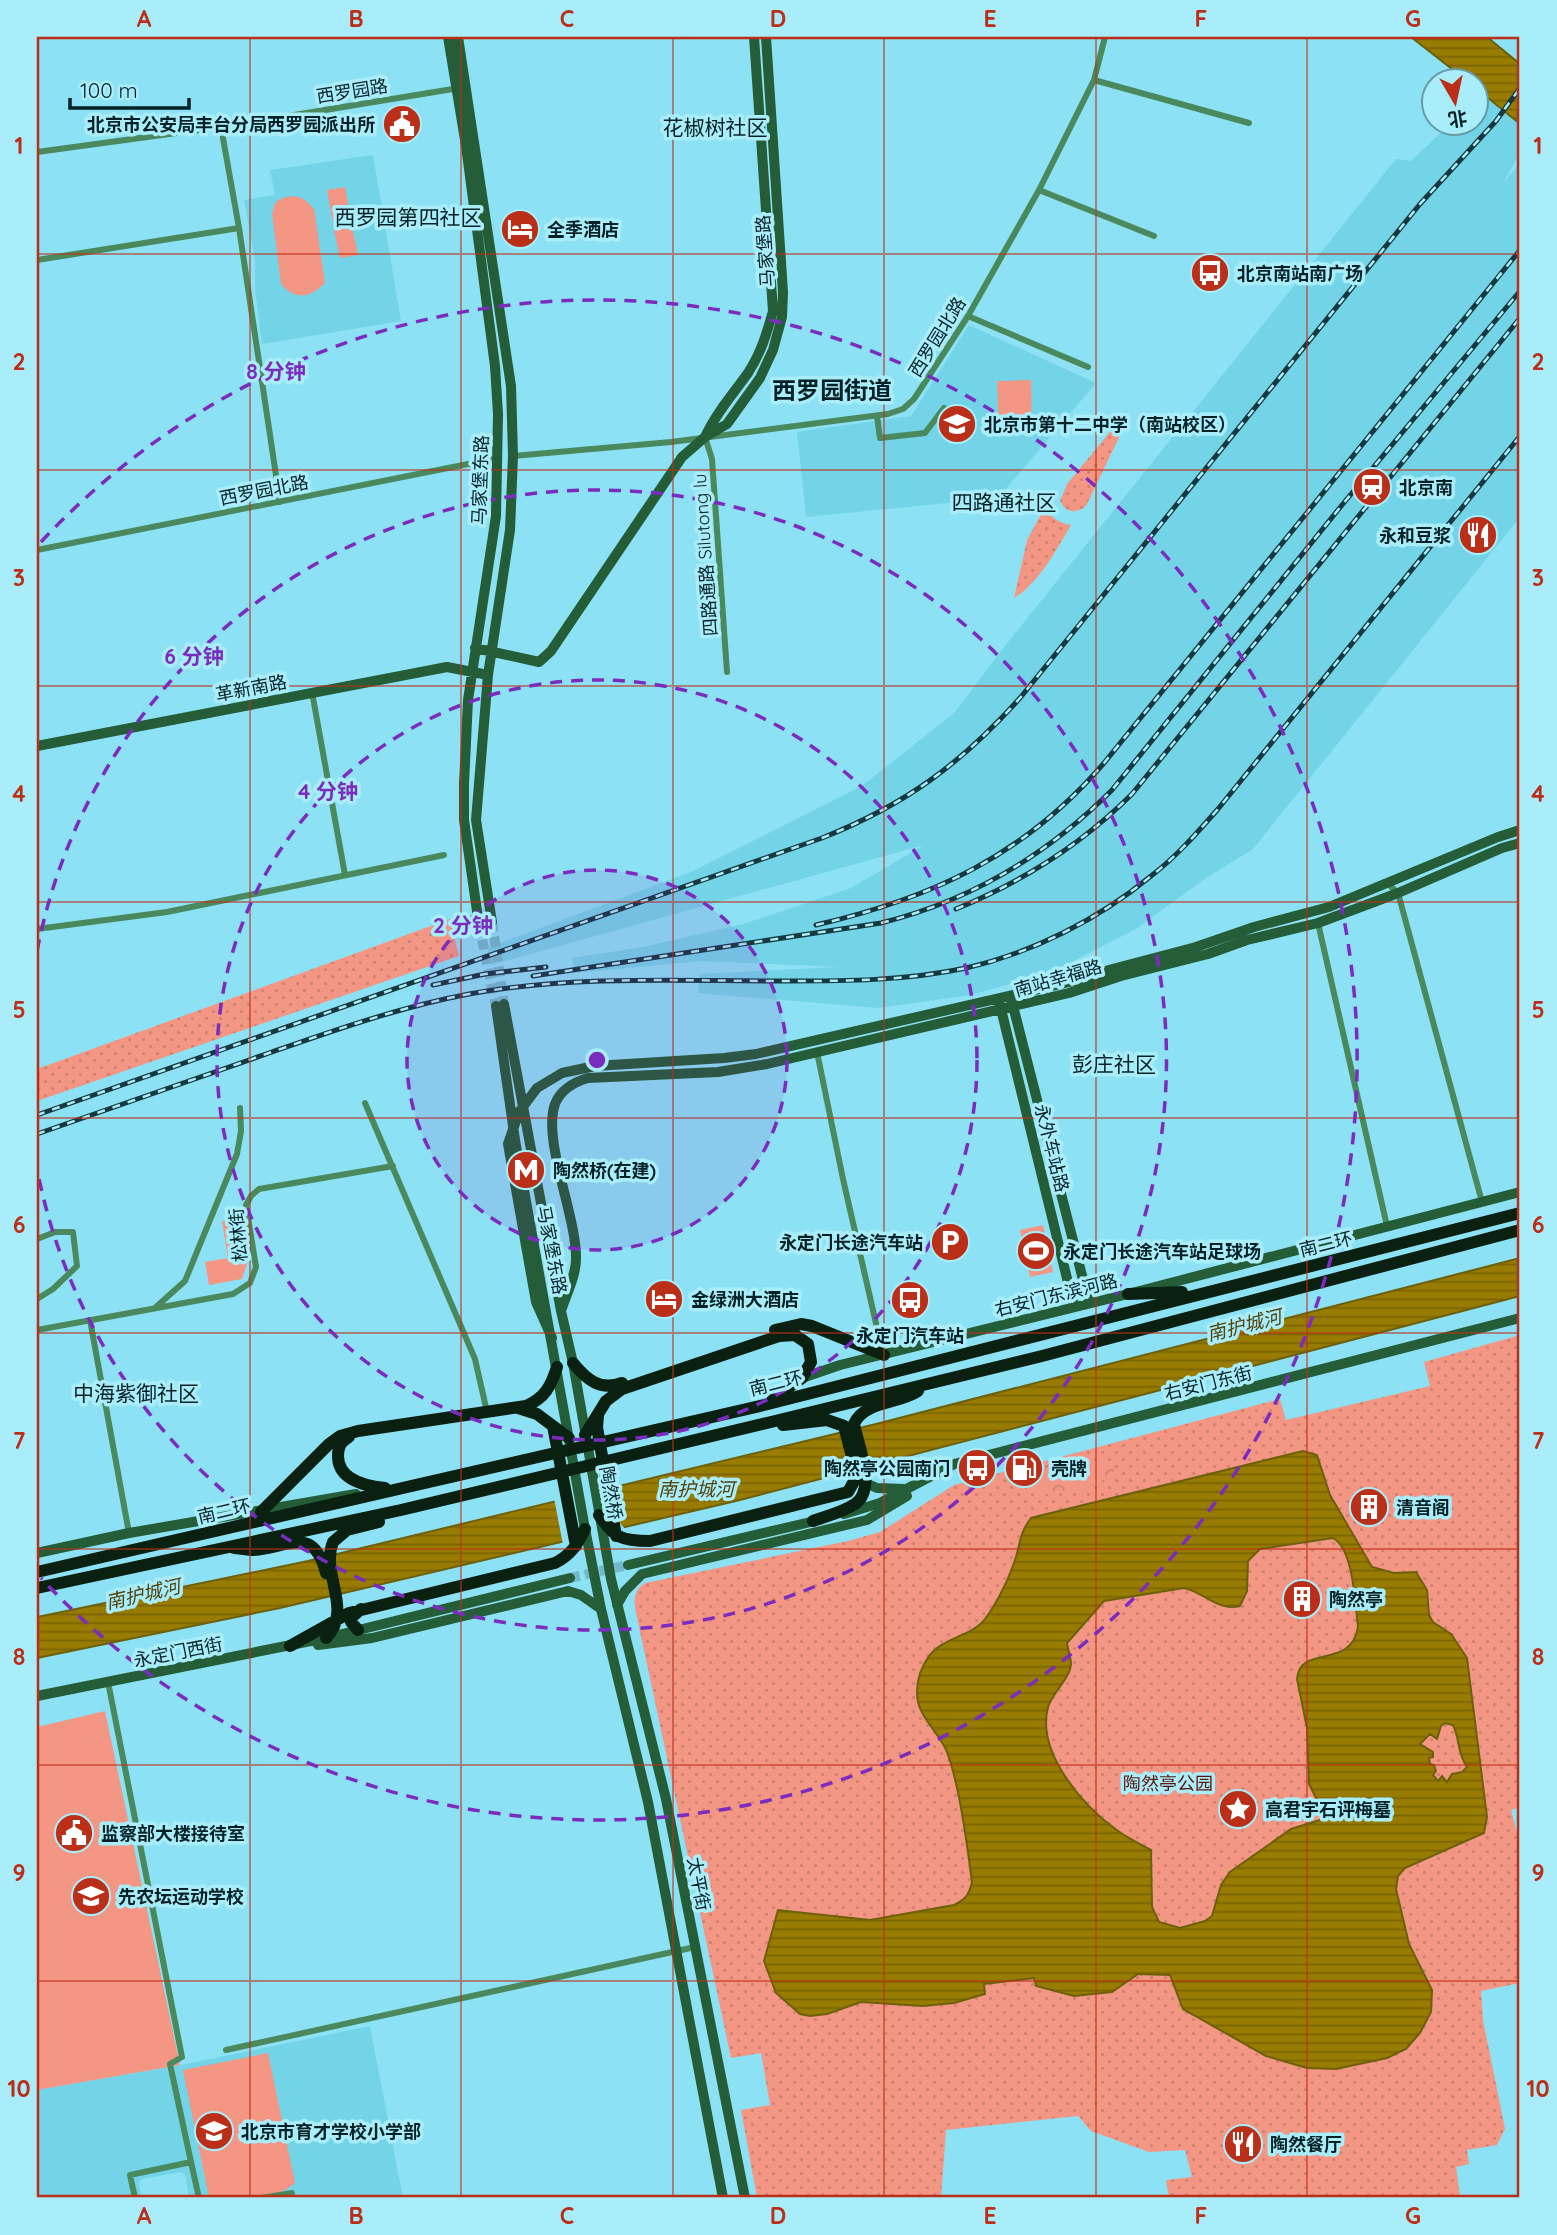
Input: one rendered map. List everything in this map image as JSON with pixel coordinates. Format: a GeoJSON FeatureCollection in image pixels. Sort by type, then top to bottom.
{"type":"FeatureCollection","features":[{"type":"Feature","properties":{"kind":"highway","name":"南二环"},"geometry":{"type":"LineString","coordinates":[[37,1572],[764,1405],[1520,1213]]}},
{"type":"Feature","properties":{"kind":"highway","name":"南二环"},"geometry":{"type":"LineString","coordinates":[[37,1588],[401,1510],[771,1422],[1520,1230]]}},
{"type":"Feature","properties":{"kind":"highway"},"geometry":{"type":"LineString","coordinates":[[1128,1294],[1207,1292]]}},
{"type":"Feature","properties":{"kind":"highway"},"geometry":{"type":"LineString","coordinates":[[573,1363],[586,1379],[603,1386],[613,1386],[801,1324],[884,1355]]}},
{"type":"Feature","properties":{"kind":"highway"},"geometry":{"type":"LineString","coordinates":[[585,1435],[612,1394],[622,1389],[787,1335],[804,1339],[811,1353],[811,1362],[803,1378],[764,1405]]}},
{"type":"Feature","properties":{"kind":"highway"},"geometry":{"type":"LineString","coordinates":[[261,1512],[340,1436],[358,1431],[517,1408],[541,1398],[551,1386],[557,1367]]}},
{"type":"Feature","properties":{"kind":"highway"},"geometry":{"type":"LineString","coordinates":[[849,1425],[860,1414],[873,1407],[909,1397],[929,1383]]}},
{"type":"Feature","properties":{"kind":"highway"},"geometry":{"type":"LineString","coordinates":[[517,1408],[537,1414],[569,1438]]}},
{"type":"Feature","properties":{"kind":"highway"},"geometry":{"type":"LineString","coordinates":[[599,1411],[597,1427],[616,1536]]}},
{"type":"Feature","properties":{"kind":"highway"},"geometry":{"type":"LineString","coordinates":[[771,1422],[793,1425],[827,1420],[849,1425]]}},
{"type":"Feature","properties":{"kind":"highway"},"geometry":{"type":"LineString","coordinates":[[813,1521],[857,1503],[862,1498],[863,1479],[849,1425]]}},
{"type":"Feature","properties":{"kind":"highway"},"geometry":{"type":"LineString","coordinates":[[553,1426],[576,1547]]}},
{"type":"Feature","properties":{"kind":"highway"},"geometry":{"type":"LineString","coordinates":[[358,1431],[341,1443],[338,1451],[338,1462],[343,1472],[355,1481],[395,1490]]}},
{"type":"Feature","properties":{"kind":"highway"},"geometry":{"type":"LineString","coordinates":[[599,1515],[616,1536],[634,1541],[650,1541],[848,1492],[863,1479]]}},
{"type":"Feature","properties":{"kind":"highway"},"geometry":{"type":"LineString","coordinates":[[324,1550],[342,1533],[381,1522],[401,1510]]}},
{"type":"Feature","properties":{"kind":"highway"},"geometry":{"type":"LineString","coordinates":[[290,1646],[324,1634],[337,1621],[361,1609],[555,1563],[567,1557],[576,1547],[585,1529]]}},
{"type":"Feature","properties":{"kind":"highway"},"geometry":{"type":"LineString","coordinates":[[228,1546],[251,1550],[289,1542],[305,1542],[324,1550],[330,1559],[337,1621]]}},
{"type":"Feature","properties":{"kind":"highway"},"geometry":{"type":"LineString","coordinates":[[336,1602],[361,1609]]}},
{"type":"Feature","properties":{"kind":"highway"},"geometry":{"type":"LineString","coordinates":[[324,1634],[336,1602]]}},
{"type":"Feature","properties":{"kind":"highway"},"geometry":{"type":"LineString","coordinates":[[358,1630],[352,1626],[351,1619],[361,1609]]}},
{"type":"Feature","properties":{"kind":"street","name":"马家堡东路"},"geometry":{"type":"LineString","coordinates":[[448,37],[460,88],[511,386],[513,456],[510,530],[488,675],[476,820],[492,922]]}},
{"type":"Feature","properties":{"kind":"street","name":"马家堡东路"},"geometry":{"type":"LineString","coordinates":[[458,37],[460,88],[495,366],[498,414],[496,516],[475,648],[465,757],[464,820],[479,925]]}},
{"type":"Feature","properties":{"kind":"street","name":"马家堡路"},"geometry":{"type":"LineString","coordinates":[[705,437],[712,420],[749,371],[765,342],[773,312],[754,37]]}},
{"type":"Feature","properties":{"kind":"street","name":"马家堡路"},"geometry":{"type":"LineString","coordinates":[[491,652],[539,663],[551,651],[682,457],[705,437],[727,424],[760,378],[773,350],[782,317],[783,292],[766,37]]}},
{"type":"Feature","properties":{"kind":"street","name":"西罗园北路"},"geometry":{"type":"LineString","coordinates":[[513,456],[705,437],[877,416],[903,410],[914,399],[968,316],[1039,190],[1094,80],[1105,37]]}},
{"type":"Feature","properties":{"kind":"street"},"geometry":{"type":"LineString","coordinates":[[1094,80],[1249,123]]}},
{"type":"Feature","properties":{"kind":"street","name":"西罗园路"},"geometry":{"type":"LineString","coordinates":[[37,152],[221,127],[460,88]]}},
{"type":"Feature","properties":{"kind":"street"},"geometry":{"type":"LineString","coordinates":[[221,127],[280,502]]}},
{"type":"Feature","properties":{"kind":"street"},"geometry":{"type":"LineString","coordinates":[[1039,190],[1154,236]]}},
{"type":"Feature","properties":{"kind":"street"},"geometry":{"type":"LineString","coordinates":[[37,260],[239,228]]}},
{"type":"Feature","properties":{"kind":"street"},"geometry":{"type":"LineString","coordinates":[[968,316],[1088,367]]}},
{"type":"Feature","properties":{"kind":"street"},"geometry":{"type":"LineString","coordinates":[[877,416],[880,438],[925,433],[944,408]]}},
{"type":"Feature","properties":{"kind":"street","name":"四路通路 Silutong lu"},"geometry":{"type":"LineString","coordinates":[[705,437],[712,459],[727,672]]}},
{"type":"Feature","properties":{"kind":"street","name":"西罗园北路"},"geometry":{"type":"LineString","coordinates":[[37,550],[498,458]]}},
{"type":"Feature","properties":{"kind":"street"},"geometry":{"type":"LineString","coordinates":[[475,648],[491,652]]}},
{"type":"Feature","properties":{"kind":"street","name":"革新南路"},"geometry":{"type":"LineString","coordinates":[[37,746],[447,667],[488,675]]}},
{"type":"Feature","properties":{"kind":"street"},"geometry":{"type":"LineString","coordinates":[[312,692],[345,875]]}},
{"type":"Feature","properties":{"kind":"street","name":"南站幸福路"},"geometry":{"type":"LineString","coordinates":[[561,1311],[577,1262],[575,1238],[552,1134],[555,1104],[565,1089],[574,1082],[588,1077],[718,1072],[768,1064],[1001,1010],[1012,1001],[1105,971],[1196,947],[1254,927],[1306,915],[1520,830]]}},
{"type":"Feature","properties":{"kind":"street","name":"南站幸福路"},"geometry":{"type":"LineString","coordinates":[[552,1338],[536,1302],[508,1144],[519,1112],[537,1088],[562,1073],[595,1066],[756,1054],[998,998],[1012,1001],[1208,954],[1247,940],[1318,923],[1398,893],[1493,852],[1520,844]]}},
{"type":"Feature","properties":{"kind":"street"},"geometry":{"type":"LineString","coordinates":[[37,929],[167,912],[444,855]]}},
{"type":"Feature","properties":{"kind":"street"},"geometry":{"type":"LineString","coordinates":[[1386,882],[1398,893],[1482,1202]]}},
{"type":"Feature","properties":{"kind":"street"},"geometry":{"type":"LineString","coordinates":[[1318,923],[1387,1226]]}},
{"type":"Feature","properties":{"kind":"street","name":"永外车站路"},"geometry":{"type":"LineString","coordinates":[[998,998],[1073,1307]]}},
{"type":"Feature","properties":{"kind":"street","name":"永外车站路"},"geometry":{"type":"LineString","coordinates":[[1012,1001],[1089,1303]]}},
{"type":"Feature","properties":{"kind":"street","name":"马家堡东路"},"geometry":{"type":"LineString","coordinates":[[566,1417],[516,1140],[500,1005],[573,1363],[580,1413]]}},
{"type":"Feature","properties":{"kind":"street"},"geometry":{"type":"LineString","coordinates":[[817,1052],[884,1355]]}},
{"type":"Feature","properties":{"kind":"street"},"geometry":{"type":"LineString","coordinates":[[365,1103],[475,1359],[487,1412]]}},
{"type":"Feature","properties":{"kind":"street"},"geometry":{"type":"LineString","coordinates":[[156,1308],[185,1281],[237,1154],[241,1131],[240,1108]]}},
{"type":"Feature","properties":{"kind":"street","name":"松林街"},"geometry":{"type":"LineString","coordinates":[[37,1330],[233,1294],[250,1283],[256,1267],[246,1205],[259,1189],[393,1166]]}},
{"type":"Feature","properties":{"kind":"street","name":"右安门东滨河路"},"geometry":{"type":"LineString","coordinates":[[803,1378],[818,1371],[1520,1192]]}},
{"type":"Feature","properties":{"kind":"street"},"geometry":{"type":"LineString","coordinates":[[37,1239],[55,1232],[73,1232],[78,1266],[53,1289],[37,1299]]}},
{"type":"Feature","properties":{"kind":"street","name":"右安门东街"},"geometry":{"type":"LineString","coordinates":[[628,1565],[864,1509],[954,1464],[1520,1318]]}},
{"type":"Feature","properties":{"kind":"street"},"geometry":{"type":"LineString","coordinates":[[90,1320],[129,1532]]}},
{"type":"Feature","properties":{"kind":"street","name":"陶然桥"},"geometry":{"type":"LineString","coordinates":[[580,1413],[611,1579]]}},
{"type":"Feature","properties":{"kind":"street","name":"陶然桥"},"geometry":{"type":"LineString","coordinates":[[566,1417],[596,1583]]}},
{"type":"Feature","properties":{"kind":"street"},"geometry":{"type":"LineString","coordinates":[[617,1605],[625,1591],[642,1574],[867,1520],[922,1487],[938,1472]]}},
{"type":"Feature","properties":{"kind":"street"},"geometry":{"type":"LineString","coordinates":[[863,1479],[877,1488],[908,1489]]}},
{"type":"Feature","properties":{"kind":"street"},"geometry":{"type":"LineString","coordinates":[[37,1553],[129,1532],[261,1512],[335,1496],[395,1490]]}},
{"type":"Feature","properties":{"kind":"street"},"geometry":{"type":"LineString","coordinates":[[324,1634],[358,1630],[570,1578]]}},
{"type":"Feature","properties":{"kind":"street","name":"太平街"},"geometry":{"type":"LineString","coordinates":[[611,1579],[666,1799],[745,2198]]}},
{"type":"Feature","properties":{"kind":"street","name":"太平街"},"geometry":{"type":"LineString","coordinates":[[596,1583],[648,1802],[723,2198]]}},
{"type":"Feature","properties":{"kind":"street","name":"永定门西街"},"geometry":{"type":"LineString","coordinates":[[37,1696],[290,1646],[335,1644],[372,1638],[568,1591],[581,1595],[601,1609]]}},
{"type":"Feature","properties":{"kind":"street"},"geometry":{"type":"LineString","coordinates":[[108,1682],[182,2057],[170,2064],[199,2198]]}},
{"type":"Feature","properties":{"kind":"street"},"geometry":{"type":"LineString","coordinates":[[226,2050],[695,1947]]}},
{"type":"Feature","properties":{"kind":"street"},"geometry":{"type":"LineString","coordinates":[[135,2198],[130,2175],[191,2162]]}},
{"type":"Feature","properties":{"kind":"street"},"geometry":{"type":"LineString","coordinates":[[261,2198],[292,2193]]}},
{"type":"Feature","properties":{"kind":"shaded area"},"geometry":{"type":"Polygon","coordinates":[[[1520,55],[1520,153],[1503,183],[1520,163],[1520,517],[1253,849],[1206,878],[1136,929],[1054,971],[971,995],[879,1008],[698,993],[700,974],[838,967],[701,961],[575,973],[572,958],[643,947],[743,924],[851,888],[924,845],[491,965],[487,948],[691,872],[862,786],[955,712],[1004,647],[1396,159],[1411,161],[1437,136],[1490,136],[1490,84],[1520,55]]]}},
{"type":"Feature","properties":{"kind":"shaded area"},"geometry":{"type":"Polygon","coordinates":[[[373,155],[401,321],[262,344],[255,290],[255,261],[244,200],[275,195],[270,170],[373,155]]]}},
{"type":"Feature","properties":{"kind":"shaded area","name":"北京市第十二中学（南站校区）"},"geometry":{"type":"Polygon","coordinates":[[[969,325],[1096,383],[998,498],[806,517],[797,432],[911,416],[969,325]]]}},
{"type":"Feature","properties":{"kind":"shaded area","name":"北京市育才学校小学部"},"geometry":{"type":"Polygon","coordinates":[[[370,2026],[403,2198],[189,2198],[185,2175],[181,2172],[142,2179],[139,2183],[141,2198],[37,2198],[37,2090],[176,2066],[370,2026]]]}},
{"type":"Feature","properties":{"kind":"green space"},"geometry":{"type":"Polygon","coordinates":[[[345,187],[351,220],[333,223],[327,190],[345,187]]]}},
{"type":"Feature","properties":{"kind":"green space"},"geometry":{"type":"Polygon","coordinates":[[[294,196],[304,199],[314,209],[325,283],[314,292],[303,295],[292,293],[281,284],[272,214],[275,203],[282,198],[294,196]]]}},
{"type":"Feature","properties":{"kind":"green space"},"geometry":{"type":"Polygon","coordinates":[[[351,222],[358,255],[340,258],[333,225],[351,222]]]}},
{"type":"Feature","properties":{"kind":"green space"},"geometry":{"type":"Polygon","coordinates":[[[1031,380],[1032,430],[999,431],[997,381],[1031,380]]]}},
{"type":"Feature","properties":{"kind":"green space"},"geometry":{"type":"Polygon","coordinates":[[[1115,426],[1122,431],[1086,506],[1075,511],[1068,510],[1060,501],[1067,484],[1115,426]]]}},
{"type":"Feature","properties":{"kind":"green space"},"geometry":{"type":"Polygon","coordinates":[[[1045,507],[1056,519],[1071,525],[1039,575],[1014,598],[1027,540],[1045,507]]]}},
{"type":"Feature","properties":{"kind":"green space"},"geometry":{"type":"Polygon","coordinates":[[[450,919],[459,956],[37,1101],[37,1069],[450,919]]]}},
{"type":"Feature","properties":{"kind":"green space"},"geometry":{"type":"Polygon","coordinates":[[[244,1219],[250,1255],[242,1279],[209,1285],[205,1262],[228,1258],[222,1221],[244,1219]]]}},
{"type":"Feature","properties":{"kind":"green space","name":"永定门长途汽车站足球场"},"geometry":{"type":"Polygon","coordinates":[[[1043,1225],[1053,1272],[1030,1277],[1020,1230],[1043,1225]]]}},
{"type":"Feature","properties":{"kind":"green space","name":"陶然亭公园"},"geometry":{"type":"Polygon","coordinates":[[[1520,1335],[1520,1807],[1511,1810],[1520,1845],[1520,1983],[1481,1991],[1483,2020],[1505,2129],[1497,2145],[1467,2150],[1469,2164],[1456,2167],[1460,2196],[1169,2198],[1166,2180],[1192,2177],[1185,2150],[1149,2152],[1091,2131],[1078,2116],[946,2130],[941,2198],[757,2198],[741,2110],[770,2105],[761,2053],[731,2058],[635,1608],[635,1597],[639,1588],[645,1583],[880,1532],[954,1485],[1280,1399],[1286,1420],[1430,1386],[1424,1362],[1520,1335]]]}},
{"type":"Feature","properties":{"kind":"green space"},"geometry":{"type":"Polygon","coordinates":[[[1113,1461],[1114,1475],[1087,1488],[1035,1496],[1032,1478],[1113,1461]]]}},
{"type":"Feature","properties":{"kind":"green space","name":"先农坛运动学校"},"geometry":{"type":"Polygon","coordinates":[[[105,1711],[180,2065],[37,2090],[37,1727],[105,1711]]]}},
{"type":"Feature","properties":{"kind":"green space"},"geometry":{"type":"Polygon","coordinates":[[[268,2053],[295,2183],[266,2196],[209,2198],[183,2070],[268,2053]]]}},
{"type":"Feature","properties":{"kind":"water"},"geometry":{"type":"Polygon","coordinates":[[[1411,37],[1487,37],[1520,64],[1520,124],[1490,100],[1490,66],[1448,66],[1411,37]]]}},
{"type":"Feature","properties":{"kind":"water","name":"南护城河"},"geometry":{"type":"Polygon","coordinates":[[[1520,1258],[1520,1296],[740,1500],[280,1608],[37,1658],[37,1617],[308,1561],[876,1424],[1520,1258]]]}},
{"type":"Feature","properties":{"kind":"water"},"geometry":{"type":"Polygon","coordinates":[[[1303,1451],[1317,1455],[1330,1495],[1372,1567],[1394,1573],[1416,1572],[1427,1590],[1429,1615],[1433,1622],[1451,1634],[1467,1658],[1487,1817],[1484,1833],[1405,1868],[1398,1876],[1396,1889],[1409,1944],[1432,1990],[1431,2012],[1420,2033],[1406,2049],[1387,2058],[1336,2069],[1307,2068],[1266,2056],[1183,2009],[1170,1975],[1138,1974],[1112,1992],[1074,1996],[1036,1986],[1034,1978],[984,1984],[985,1994],[954,2003],[923,2006],[861,2002],[827,2014],[810,2016],[800,2014],[776,1993],[764,1961],[778,1910],[870,1920],[954,1905],[968,1893],[972,1882],[956,1782],[944,1745],[920,1709],[917,1696],[919,1678],[929,1656],[935,1650],[972,1630],[990,1612],[1007,1580],[1023,1532],[1031,1518],[1303,1451]],[[1333,1538],[1260,1549],[1248,1561],[1247,1591],[1240,1606],[1218,1604],[1184,1588],[1104,1601],[1067,1643],[1070,1670],[1048,1707],[1046,1725],[1049,1742],[1065,1777],[1091,1808],[1118,1831],[1151,1850],[1152,1907],[1159,1922],[1180,1928],[1205,1921],[1212,1916],[1221,1885],[1230,1872],[1291,1829],[1333,1816],[1317,1800],[1309,1784],[1307,1728],[1297,1679],[1300,1668],[1307,1662],[1346,1649],[1358,1627],[1349,1565],[1340,1544],[1333,1538]],[[1445,1723],[1441,1726],[1437,1739],[1430,1734],[1420,1744],[1433,1752],[1433,1757],[1429,1758],[1436,1771],[1433,1775],[1438,1781],[1442,1776],[1447,1782],[1452,1774],[1462,1772],[1467,1767],[1453,1725],[1445,1723]]]}},
{"type":"Feature","properties":{"kind":"pier"},"geometry":{"type":"Polygon","coordinates":[[[612,1484],[620,1523],[626,1530],[563,1545],[554,1498],[612,1484]]]}},
{"type":"Feature","properties":{"kind":"tunnel"},"geometry":{"type":"LineString","coordinates":[[492,922],[504,1004]]}},
{"type":"Feature","properties":{"kind":"tunnel"},"geometry":{"type":"LineString","coordinates":[[479,925],[496,1006]]}},
{"type":"Feature","properties":{"kind":"tunnel"},"geometry":{"type":"LineString","coordinates":[[570,1578],[628,1565]]}},
{"type":"Feature","properties":{"kind":"railway"},"geometry":{"type":"LineString","coordinates":[[37,1115],[822,838],[906,797],[953,763],[1020,698],[1420,204],[1496,121],[1520,88]]}},
{"type":"Feature","properties":{"kind":"railway"},"geometry":{"type":"LineString","coordinates":[[816,925],[899,901],[974,868],[1009,848],[1074,795],[1104,763],[1520,250]]}},
{"type":"Feature","properties":{"kind":"railway"},"geometry":{"type":"LineString","coordinates":[[533,976],[881,923],[946,902],[1006,873],[1034,855],[1112,790],[1342,505],[1520,291]]}},
{"type":"Feature","properties":{"kind":"railway"},"geometry":{"type":"LineString","coordinates":[[956,909],[1004,887],[1050,860],[1093,829],[1132,794],[1520,318]]}},
{"type":"Feature","properties":{"kind":"railway"},"geometry":{"type":"LineString","coordinates":[[37,1134],[343,1028],[418,1005],[469,994],[586,982],[830,981],[920,976],[991,962],[1040,944],[1087,920],[1131,892],[1194,836],[1520,436]]}},
{"type":"Feature","properties":{"kind":"railway"},"geometry":{"type":"LineString","coordinates":[[433,985],[485,974],[546,967]]}},
{"type":"Feature","properties":{"kind":"place","name":"北京市公安局丰台分局西罗园派出所"},"geometry":{"type":"Point","coordinates":[402,124]}},
{"type":"Feature","properties":{"kind":"place","name":"全季酒店"},"geometry":{"type":"Point","coordinates":[520,229]}},
{"type":"Feature","properties":{"kind":"place","name":"北京南站南广场"},"geometry":{"type":"Point","coordinates":[1210,273]}},
{"type":"Feature","properties":{"kind":"place","name":"北京市第十二中学（南站校区）"},"geometry":{"type":"Point","coordinates":[957,424]}},
{"type":"Feature","properties":{"kind":"place","name":"北京南"},"geometry":{"type":"Point","coordinates":[1372,487]}},
{"type":"Feature","properties":{"kind":"place","name":"永和豆浆"},"geometry":{"type":"Point","coordinates":[1478,535]}},
{"type":"Feature","properties":{"kind":"place","name":"陶然桥(在建)"},"geometry":{"type":"Point","coordinates":[526,1170]}},
{"type":"Feature","properties":{"kind":"place","name":"永定门长途汽车站"},"geometry":{"type":"Point","coordinates":[950,1242]}},
{"type":"Feature","properties":{"kind":"place","name":"永定门长途汽车站足球场"},"geometry":{"type":"Point","coordinates":[1036,1251]}},
{"type":"Feature","properties":{"kind":"place","name":"金绿洲大酒店"},"geometry":{"type":"Point","coordinates":[664,1299]}},
{"type":"Feature","properties":{"kind":"place","name":"永定门汽车站"},"geometry":{"type":"Point","coordinates":[910,1300]}},
{"type":"Feature","properties":{"kind":"place","name":"陶然亭公园南门"},"geometry":{"type":"Point","coordinates":[977,1468]}},
{"type":"Feature","properties":{"kind":"place","name":"壳牌"},"geometry":{"type":"Point","coordinates":[1024,1468]}},
{"type":"Feature","properties":{"kind":"place","name":"清音阁"},"geometry":{"type":"Point","coordinates":[1369,1507]}},
{"type":"Feature","properties":{"kind":"place","name":"陶然亭"},"geometry":{"type":"Point","coordinates":[1302,1599]}},
{"type":"Feature","properties":{"kind":"place","name":"高君宇石评梅墓"},"geometry":{"type":"Point","coordinates":[1238,1809]}},
{"type":"Feature","properties":{"kind":"place","name":"监察部大楼接待室"},"geometry":{"type":"Point","coordinates":[74,1833]}},
{"type":"Feature","properties":{"kind":"place","name":"先农坛运动学校"},"geometry":{"type":"Point","coordinates":[91,1896]}},
{"type":"Feature","properties":{"kind":"place","name":"北京市育才学校小学部"},"geometry":{"type":"Point","coordinates":[214,2131]}},
{"type":"Feature","properties":{"kind":"place","name":"陶然餐厅"},"geometry":{"type":"Point","coordinates":[1243,2144]}},
{"type":"Feature","properties":{"kind":"district","name":"花椒树社区"},"geometry":{"type":"Point","coordinates":[715,127]}},
{"type":"Feature","properties":{"kind":"district","name":"西罗园第四社区"},"geometry":{"type":"Point","coordinates":[408,217]}},
{"type":"Feature","properties":{"kind":"district","name":"西罗园街道"},"geometry":{"type":"Point","coordinates":[832,390]}},
{"type":"Feature","properties":{"kind":"district","name":"四路通社区"},"geometry":{"type":"Point","coordinates":[1004,502]}},
{"type":"Feature","properties":{"kind":"district","name":"彭庄社区"},"geometry":{"type":"Point","coordinates":[1114,1064]}},
{"type":"Feature","properties":{"kind":"district","name":"中海紫御社区"},"geometry":{"type":"Point","coordinates":[136,1393]}}]}
